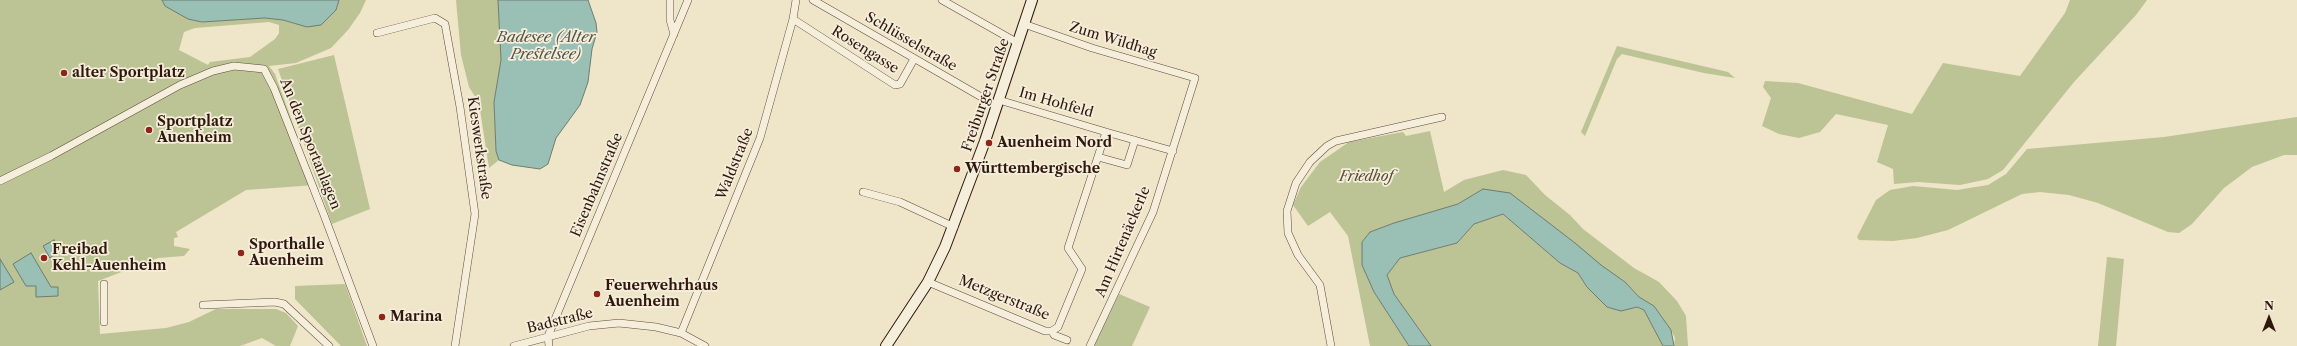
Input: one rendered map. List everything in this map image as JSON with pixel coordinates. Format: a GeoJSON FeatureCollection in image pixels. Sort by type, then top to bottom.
{"type":"FeatureCollection","features":[{"type":"Feature","properties":{"kind":"street"},"geometry":{"type":"LineString","coordinates":[[670,0],[670,20],[674,34]]}},
{"type":"Feature","properties":{"kind":"street","name":"Eisenbahnstraße"},"geometry":{"type":"LineString","coordinates":[[549,346],[548,336],[688,0]]}},
{"type":"Feature","properties":{"kind":"street","name":"Waldstraße"},"geometry":{"type":"LineString","coordinates":[[681,333],[760,138],[793,19],[796,0]]}},
{"type":"Feature","properties":{"kind":"street","name":"Schlüsselstraße"},"geometry":{"type":"LineString","coordinates":[[813,0],[914,60],[998,103]]}},
{"type":"Feature","properties":{"kind":"street"},"geometry":{"type":"LineString","coordinates":[[942,0],[1018,43]]}},
{"type":"Feature","properties":{"kind":"street","name":"Freiburger Straße"},"geometry":{"type":"LineString","coordinates":[[886,346],[928,282],[954,227],[998,103],[1032,0]]}},
{"type":"Feature","properties":{"kind":"street","name":"Kieswerkstraße"},"geometry":{"type":"LineString","coordinates":[[377,33],[435,18],[444,24],[460,107],[475,214],[455,346]]}},
{"type":"Feature","properties":{"kind":"street","name":"Rosengasse"},"geometry":{"type":"LineString","coordinates":[[793,19],[895,85],[900,84],[914,60]]}},
{"type":"Feature","properties":{"kind":"street","name":"Zum Wildhag"},"geometry":{"type":"LineString","coordinates":[[1024,24],[1092,48],[1195,78]]}},
{"type":"Feature","properties":{"kind":"street","name":"An den Sportanlagen"},"geometry":{"type":"LineString","coordinates":[[0,181],[51,156],[180,85],[213,70],[234,66],[264,69],[274,88],[324,215],[373,346]]}},
{"type":"Feature","properties":{"kind":"street","name":"Am Hirtenäckerle"},"geometry":{"type":"LineString","coordinates":[[1090,346],[1142,240],[1153,212],[1195,78]]}},
{"type":"Feature","properties":{"kind":"street","name":"Im Hohfeld"},"geometry":{"type":"LineString","coordinates":[[998,103],[1173,151]]}},
{"type":"Feature","properties":{"kind":"street"},"geometry":{"type":"LineString","coordinates":[[1331,346],[1320,285],[1298,255],[1288,233],[1287,211],[1296,183],[1310,162],[1327,146],[1336,141],[1442,117]]}},
{"type":"Feature","properties":{"kind":"street","name":"Im Hohfeld"},"geometry":{"type":"LineString","coordinates":[[1052,331],[1058,327],[1082,269],[1068,248],[1106,132]]}},
{"type":"Feature","properties":{"kind":"street"},"geometry":{"type":"LineString","coordinates":[[1098,157],[1127,166],[1135,140]]}},
{"type":"Feature","properties":{"kind":"street"},"geometry":{"type":"LineString","coordinates":[[863,192],[900,202],[954,227]]}},
{"type":"Feature","properties":{"kind":"street","name":"Metzgerstraße"},"geometry":{"type":"LineString","coordinates":[[928,282],[1046,331],[1052,331],[1054,336],[1067,340]]}},
{"type":"Feature","properties":{"kind":"street"},"geometry":{"type":"LineString","coordinates":[[104,284],[104,322]]}},
{"type":"Feature","properties":{"kind":"street"},"geometry":{"type":"LineString","coordinates":[[204,305],[275,302],[284,304],[329,346]]}},
{"type":"Feature","properties":{"kind":"street","name":"Badstraße"},"geometry":{"type":"LineString","coordinates":[[514,346],[589,326],[619,323],[656,327],[681,333],[705,346]]}},
{"type":"Feature","properties":{"kind":"green space","name":"Sportplatz Auenheim"},"geometry":{"type":"Polygon","coordinates":[[[0,0],[162,0],[165,6],[202,22],[265,18],[283,20],[307,27],[336,10],[339,0],[366,0],[360,13],[348,30],[331,48],[296,63],[269,66],[275,74],[315,185],[246,190],[176,232],[178,237],[174,238],[174,246],[190,249],[184,256],[158,258],[98,281],[100,334],[166,328],[189,322],[216,309],[276,309],[286,313],[298,326],[290,346],[276,346],[262,338],[240,346],[0,346],[0,185],[29,171],[0,178],[0,0]],[[269,22],[195,28],[184,32],[179,50],[208,65],[210,62],[250,57],[275,39],[279,33],[279,25],[269,22]]]}},
{"type":"Feature","properties":{"kind":"green space"},"geometry":{"type":"Polygon","coordinates":[[[456,0],[498,0],[501,60],[494,102],[496,151],[499,160],[489,168],[479,103],[469,87],[461,55],[456,0]]]}},
{"type":"Feature","properties":{"kind":"green space"},"geometry":{"type":"Polygon","coordinates":[[[2070,0],[2147,0],[2136,15],[2074,82],[2003,170],[1988,179],[1960,185],[1918,182],[1894,184],[1893,169],[1877,162],[1888,125],[1836,114],[1820,132],[1799,138],[1779,134],[1762,126],[1771,98],[1763,87],[1765,81],[1798,83],[1912,114],[1943,63],[2020,76],[2065,13],[2070,0]]]}},
{"type":"Feature","properties":{"kind":"green space"},"geometry":{"type":"Polygon","coordinates":[[[1617,46],[1728,72],[1735,78],[1704,73],[1622,54],[1617,59],[1585,136],[1581,132],[1617,46]]]}},
{"type":"Feature","properties":{"kind":"green space"},"geometry":{"type":"Polygon","coordinates":[[[334,55],[370,209],[332,224],[278,69],[334,55]]]}},
{"type":"Feature","properties":{"kind":"green space"},"geometry":{"type":"Polygon","coordinates":[[[2297,117],[2297,155],[2284,155],[2252,167],[2224,188],[2192,224],[2179,233],[2168,232],[2098,203],[2069,195],[2040,192],[2022,194],[1948,230],[1917,238],[1893,241],[1859,240],[1857,237],[1876,200],[1890,190],[1913,186],[1957,190],[1988,185],[2006,174],[2027,149],[2164,137],[2297,117]]]}},
{"type":"Feature","properties":{"kind":"green space","name":"Friedhof"},"geometry":{"type":"Polygon","coordinates":[[[1430,131],[1444,192],[1464,180],[1503,170],[1526,175],[1545,195],[1570,215],[1583,229],[1634,268],[1659,282],[1677,301],[1686,316],[1688,346],[1674,346],[1675,338],[1671,330],[1654,306],[1639,297],[1625,282],[1483,189],[1458,204],[1394,223],[1370,232],[1362,242],[1362,265],[1374,292],[1409,346],[1370,346],[1348,236],[1330,212],[1308,226],[1293,205],[1301,187],[1320,162],[1349,142],[1403,132],[1406,136],[1430,131]]]}},
{"type":"Feature","properties":{"kind":"green space"},"geometry":{"type":"Polygon","coordinates":[[[1503,214],[1560,263],[1578,273],[1587,287],[1632,308],[1637,307],[1644,310],[1663,346],[1431,346],[1394,294],[1387,275],[1400,258],[1457,243],[1474,224],[1503,214]]]}},
{"type":"Feature","properties":{"kind":"green space"},"geometry":{"type":"Polygon","coordinates":[[[2107,257],[2124,259],[2116,346],[2098,346],[2107,257]]]}},
{"type":"Feature","properties":{"kind":"green space"},"geometry":{"type":"Polygon","coordinates":[[[345,284],[367,346],[341,346],[295,299],[295,286],[345,284]]]}},
{"type":"Feature","properties":{"kind":"green space"},"geometry":{"type":"Polygon","coordinates":[[[1119,294],[1150,307],[1132,346],[1094,346],[1119,294]]]}},
{"type":"Feature","properties":{"kind":"water"},"geometry":{"type":"Polygon","coordinates":[[[162,0],[339,0],[336,10],[321,25],[307,27],[283,20],[265,18],[202,22],[188,19],[165,6],[162,0]]]}},
{"type":"Feature","properties":{"kind":"water","name":"Badesee (Alter Prestelsee)"},"geometry":{"type":"Polygon","coordinates":[[[498,0],[588,0],[596,23],[597,32],[592,49],[588,82],[580,105],[556,138],[548,164],[540,169],[512,165],[499,160],[496,151],[494,102],[501,60],[498,0]]]}},
{"type":"Feature","properties":{"kind":"water"},"geometry":{"type":"Polygon","coordinates":[[[1483,189],[1510,193],[1601,265],[1625,282],[1639,297],[1654,306],[1671,330],[1674,346],[1663,346],[1644,310],[1637,307],[1621,311],[1607,307],[1587,287],[1578,273],[1560,263],[1503,214],[1474,224],[1457,243],[1400,258],[1387,275],[1394,294],[1431,346],[1409,346],[1374,292],[1362,265],[1362,242],[1370,232],[1394,223],[1458,204],[1483,189]]]}},
{"type":"Feature","properties":{"kind":"water"},"geometry":{"type":"Polygon","coordinates":[[[54,240],[58,248],[54,251],[55,254],[50,258],[43,246],[54,240]]]}},
{"type":"Feature","properties":{"kind":"water"},"geometry":{"type":"Polygon","coordinates":[[[31,253],[51,287],[58,287],[58,296],[36,297],[36,286],[26,286],[13,264],[31,253]]]}},
{"type":"Feature","properties":{"kind":"water"},"geometry":{"type":"Polygon","coordinates":[[[0,259],[14,282],[0,290],[0,259]]]}},
{"type":"Feature","properties":{"kind":"place","name":"alter Sportplatz"},"geometry":{"type":"Point","coordinates":[64,73]}},
{"type":"Feature","properties":{"kind":"place","name":"Sportplatz Auenheim"},"geometry":{"type":"Point","coordinates":[149,130]}},
{"type":"Feature","properties":{"kind":"place","name":"Auenheim Nord"},"geometry":{"type":"Point","coordinates":[989,143]}},
{"type":"Feature","properties":{"kind":"place","name":"Württembergische"},"geometry":{"type":"Point","coordinates":[957,169]}},
{"type":"Feature","properties":{"kind":"place","name":"Sporthalle Auenheim"},"geometry":{"type":"Point","coordinates":[241,253]}},
{"type":"Feature","properties":{"kind":"place","name":"Freibad Kehl-Auenheim"},"geometry":{"type":"Point","coordinates":[44,258]}},
{"type":"Feature","properties":{"kind":"place","name":"Feuerwehrhaus Auenheim"},"geometry":{"type":"Point","coordinates":[597,294]}},
{"type":"Feature","properties":{"kind":"place","name":"Marina"},"geometry":{"type":"Point","coordinates":[382,317]}}]}
